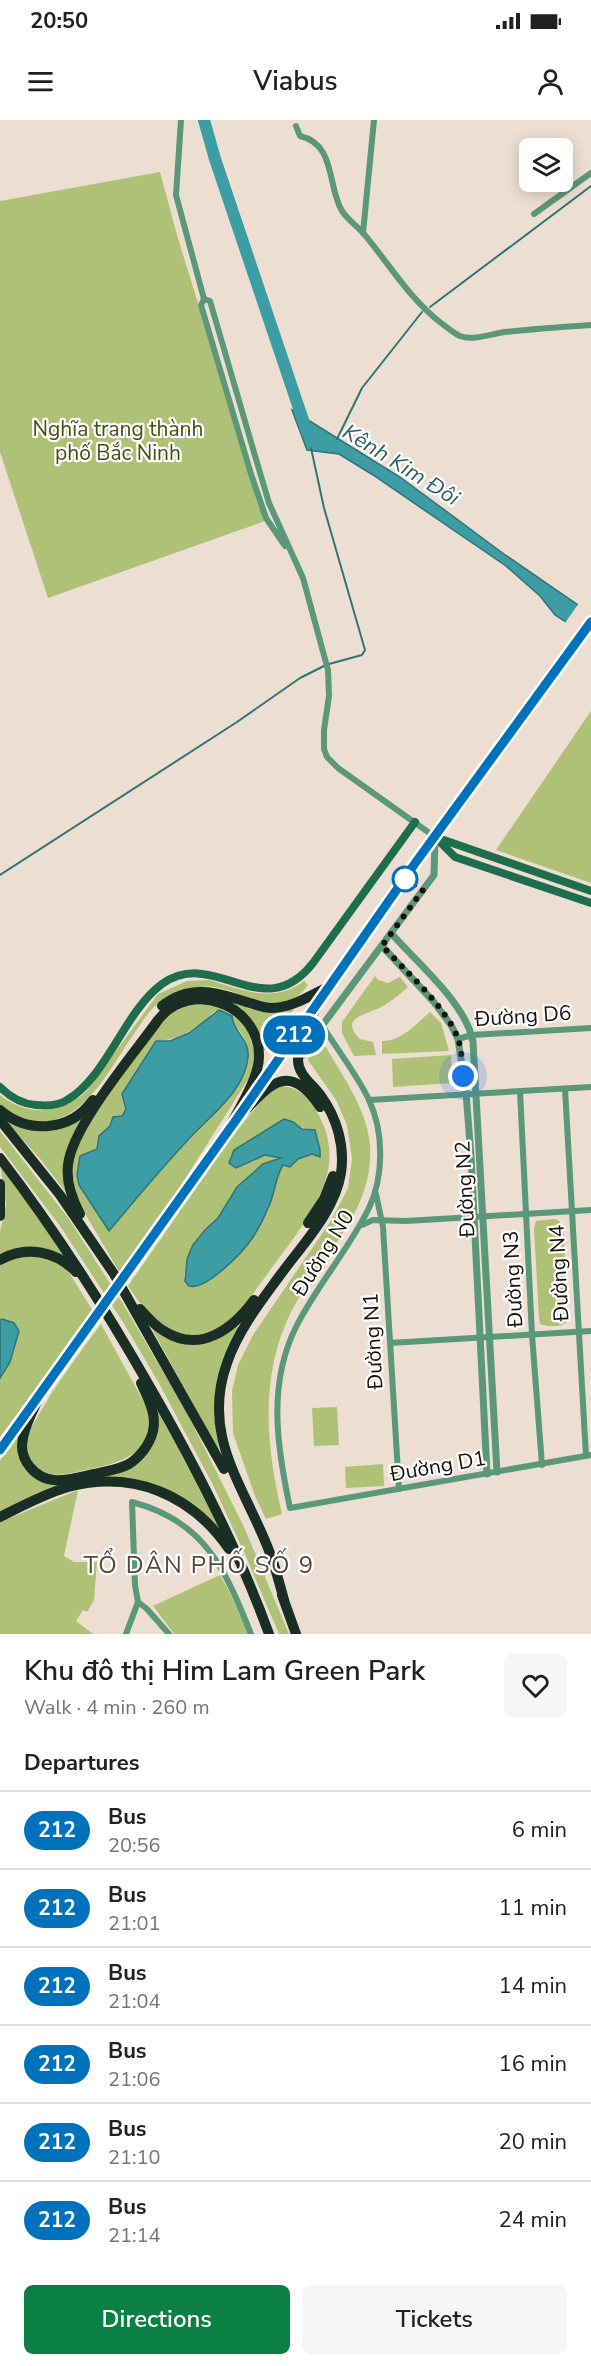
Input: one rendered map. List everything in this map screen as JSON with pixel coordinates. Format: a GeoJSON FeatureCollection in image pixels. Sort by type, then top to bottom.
{"type":"FeatureCollection","features":[{"type":"Feature","properties":{"kind":"highway"},"geometry":{"type":"LineString","coordinates":[[0,1450],[236,1120],[329,985],[591,622]]}},
{"type":"Feature","properties":{"kind":"highway"},"geometry":{"type":"LineString","coordinates":[[284,1600],[271,1556],[227,1459],[221,1437],[220,1400],[225,1369],[237,1340],[256,1309],[328,1208],[341,1173],[341,1145],[335,1120],[322,1097],[300,1070],[298,1058],[302,1037],[329,985]]}},
{"type":"Feature","properties":{"kind":"highway"},"geometry":{"type":"LineString","coordinates":[[0,1110],[18,1122],[36,1127],[56,1125],[75,1117],[90,1104],[154,1014],[167,1002],[188,992],[201,990],[218,993],[273,1008],[293,1003],[329,985]]}},
{"type":"Feature","properties":{"kind":"highway"},"geometry":{"type":"LineString","coordinates":[[114,1274],[71,1196],[68,1178],[69,1156],[74,1140],[89,1116],[162,1015],[177,1004],[198,999],[222,1002],[243,1017],[256,1039],[259,1057],[257,1070],[226,1134]]}},
{"type":"Feature","properties":{"kind":"highway"},"geometry":{"type":"LineString","coordinates":[[129,1298],[158,1327],[175,1337],[195,1340],[217,1335],[246,1311],[320,1206],[333,1176],[335,1151],[326,1116],[311,1095],[294,1082],[278,1081],[236,1120]]}},
{"type":"Feature","properties":{"kind":"highway"},"geometry":{"type":"LineString","coordinates":[[0,1120],[60,1195],[129,1298],[213,1445],[268,1559],[296,1634]]}},
{"type":"Feature","properties":{"kind":"highway"},"geometry":{"type":"LineString","coordinates":[[0,1158],[50,1225],[109,1316],[191,1459],[245,1569],[268,1629]]}},
{"type":"Feature","properties":{"kind":"highway"},"geometry":{"type":"LineString","coordinates":[[0,1184],[0,1216]]}},
{"type":"Feature","properties":{"kind":"highway"},"geometry":{"type":"LineString","coordinates":[[0,1260],[17,1253],[30,1252],[45,1253],[58,1259],[76,1272],[109,1316]]}},
{"type":"Feature","properties":{"kind":"highway"},"geometry":{"type":"LineString","coordinates":[[40,1395],[27,1422],[22,1446],[27,1463],[39,1476],[47,1480],[66,1480],[114,1470],[134,1460],[149,1442],[153,1432],[153,1417],[119,1333]]}},
{"type":"Feature","properties":{"kind":"highway"},"geometry":{"type":"LineString","coordinates":[[0,1517],[68,1487],[104,1482],[142,1484],[183,1501],[208,1523],[231,1552],[268,1629]]}},
{"type":"Feature","properties":{"kind":"main road"},"geometry":{"type":"LineString","coordinates":[[0,1087],[14,1098],[28,1104],[52,1105],[67,1101],[86,1084],[148,997],[164,983],[179,976],[209,974],[262,989],[276,988],[299,979],[415,822]]}},
{"type":"Feature","properties":{"kind":"main road"},"geometry":{"type":"LineString","coordinates":[[435,837],[591,891]]}},
{"type":"Feature","properties":{"kind":"main road"},"geometry":{"type":"LineString","coordinates":[[435,837],[455,857],[591,903]]}},
{"type":"Feature","properties":{"kind":"street"},"geometry":{"type":"LineString","coordinates":[[181,120],[176,195],[204,299],[201,305],[266,518],[298,564],[328,670],[324,749],[327,757],[338,768],[435,837],[434,875],[304,1049],[300,1070]]}},
{"type":"Feature","properties":{"kind":"street"},"geometry":{"type":"LineString","coordinates":[[363,233],[374,120]]}},
{"type":"Feature","properties":{"kind":"street"},"geometry":{"type":"LineString","coordinates":[[296,126],[300,136],[317,145],[325,155],[340,208],[348,219],[363,233],[390,270],[429,313],[460,336],[472,337],[506,332],[591,326]]}},
{"type":"Feature","properties":{"kind":"street"},"geometry":{"type":"LineString","coordinates":[[534,214],[591,173]]}},
{"type":"Feature","properties":{"kind":"street","name":"Đường N2"},"geometry":{"type":"LineString","coordinates":[[392,934],[444,991],[472,1035],[497,1472]]}},
{"type":"Feature","properties":{"kind":"street","name":"Đường N2"},"geometry":{"type":"LineString","coordinates":[[382,946],[433,1001],[451,1025],[458,1039],[466,1094],[471,1156],[487,1474]]}},
{"type":"Feature","properties":{"kind":"street"},"geometry":{"type":"LineString","coordinates":[[433,1001],[444,991]]}},
{"type":"Feature","properties":{"kind":"street","name":"Đường N0"},"geometry":{"type":"LineString","coordinates":[[290,1508],[278,1444],[277,1399],[280,1375],[297,1325],[359,1228],[376,1192],[379,1146],[376,1123],[369,1100],[322,1025]]}},
{"type":"Feature","properties":{"kind":"street","name":"Đường D6"},"geometry":{"type":"LineString","coordinates":[[458,1039],[472,1035],[591,1028]]}},
{"type":"Feature","properties":{"kind":"street"},"geometry":{"type":"LineString","coordinates":[[369,1100],[591,1087]]}},
{"type":"Feature","properties":{"kind":"street","name":"Đường N4"},"geometry":{"type":"LineString","coordinates":[[565,1089],[571,1212],[589,1455]]}},
{"type":"Feature","properties":{"kind":"street","name":"Đường N3"},"geometry":{"type":"LineString","coordinates":[[520,1091],[532,1335],[542,1465]]}},
{"type":"Feature","properties":{"kind":"street"},"geometry":{"type":"LineString","coordinates":[[471,1156],[479,1156]]}},
{"type":"Feature","properties":{"kind":"street","name":"Đường N1"},"geometry":{"type":"LineString","coordinates":[[376,1192],[382,1220],[399,1489]]}},
{"type":"Feature","properties":{"kind":"street"},"geometry":{"type":"LineString","coordinates":[[359,1228],[367,1221],[591,1210]]}},
{"type":"Feature","properties":{"kind":"street"},"geometry":{"type":"LineString","coordinates":[[477,1277],[486,1276]]}},
{"type":"Feature","properties":{"kind":"street"},"geometry":{"type":"LineString","coordinates":[[390,1343],[591,1331]]}},
{"type":"Feature","properties":{"kind":"street"},"geometry":{"type":"LineString","coordinates":[[483,1406],[493,1405]]}},
{"type":"Feature","properties":{"kind":"street","name":"Đường D1"},"geometry":{"type":"LineString","coordinates":[[290,1508],[589,1455]]}},
{"type":"Feature","properties":{"kind":"street"},"geometry":{"type":"LineString","coordinates":[[126,1634],[138,1602],[135,1585],[132,1502],[155,1508],[180,1521],[202,1541],[227,1578],[251,1634]]}},
{"type":"Feature","properties":{"kind":"street"},"geometry":{"type":"LineString","coordinates":[[138,1602],[169,1634]]}},
{"type":"Feature","properties":{"kind":"green space","name":"Nghĩa trang thành phố Bắc Ninh"},"geometry":{"type":"Polygon","coordinates":[[[160,172],[177,235],[265,521],[48,598],[0,452],[0,201],[160,172]]]}},
{"type":"Feature","properties":{"kind":"green space"},"geometry":{"type":"Polygon","coordinates":[[[591,711],[591,883],[496,850],[591,711]]]}},
{"type":"Feature","properties":{"kind":"green space"},"geometry":{"type":"Polygon","coordinates":[[[375,976],[378,980],[388,983],[400,977],[408,987],[388,1003],[353,1021],[354,1032],[360,1039],[373,1042],[376,1055],[354,1056],[342,1033],[342,1022],[375,976]]]}},
{"type":"Feature","properties":{"kind":"green space"},"geometry":{"type":"Polygon","coordinates":[[[209,980],[258,993],[281,992],[304,981],[308,985],[296,997],[283,1003],[257,1000],[215,987],[202,987],[180,994],[159,1003],[152,1009],[104,1078],[79,1107],[47,1122],[25,1120],[0,1106],[0,1095],[21,1107],[32,1110],[54,1109],[75,1100],[85,1093],[158,994],[187,981],[209,980]]]}},
{"type":"Feature","properties":{"kind":"green space"},"geometry":{"type":"Polygon","coordinates":[[[227,1002],[295,1008],[262,1054],[227,1002]]]}},
{"type":"Feature","properties":{"kind":"green space"},"geometry":{"type":"Polygon","coordinates":[[[189,1004],[218,1005],[247,1026],[255,1055],[252,1073],[180,1187],[120,1273],[77,1200],[71,1166],[83,1131],[163,1018],[189,1004]],[[215,1011],[202,1023],[181,1036],[156,1041],[123,1098],[126,1109],[121,1116],[113,1117],[110,1126],[99,1136],[97,1149],[80,1156],[77,1175],[79,1185],[108,1230],[236,1087],[247,1063],[247,1048],[238,1029],[215,1011]]]}},
{"type":"Feature","properties":{"kind":"green space"},"geometry":{"type":"Polygon","coordinates":[[[430,1012],[441,1023],[449,1051],[382,1054],[382,1041],[402,1035],[430,1012]]]}},
{"type":"Feature","properties":{"kind":"green space"},"geometry":{"type":"Polygon","coordinates":[[[318,1041],[323,1042],[359,1105],[368,1131],[369,1169],[364,1191],[355,1212],[304,1290],[281,1335],[270,1385],[269,1437],[282,1514],[266,1519],[255,1496],[233,1433],[232,1391],[238,1365],[253,1335],[332,1219],[348,1188],[352,1159],[347,1125],[336,1100],[308,1060],[309,1050],[318,1041]]]}},
{"type":"Feature","properties":{"kind":"green space"},"geometry":{"type":"Polygon","coordinates":[[[451,1055],[452,1083],[393,1087],[392,1059],[451,1055]]]}},
{"type":"Feature","properties":{"kind":"green space"},"geometry":{"type":"Polygon","coordinates":[[[274,1085],[288,1087],[307,1098],[323,1124],[329,1149],[327,1175],[323,1189],[308,1217],[239,1313],[215,1330],[192,1335],[176,1333],[155,1320],[128,1286],[231,1138],[274,1085]],[[278,1123],[252,1139],[261,1157],[270,1155],[281,1158],[280,1160],[263,1164],[237,1187],[218,1218],[193,1245],[187,1259],[184,1277],[209,1280],[228,1264],[252,1237],[265,1216],[283,1165],[290,1167],[298,1159],[320,1150],[315,1130],[278,1123]]]}},
{"type":"Feature","properties":{"kind":"green space"},"geometry":{"type":"Polygon","coordinates":[[[84,1113],[74,1135],[68,1195],[6,1121],[31,1129],[84,1113]]]}},
{"type":"Feature","properties":{"kind":"green space"},"geometry":{"type":"Polygon","coordinates":[[[0,1131],[69,1219],[185,1409],[244,1527],[289,1634],[279,1634],[213,1485],[160,1385],[123,1322],[60,1226],[0,1147],[0,1131]]]}},
{"type":"Feature","properties":{"kind":"green space"},"geometry":{"type":"Polygon","coordinates":[[[0,1163],[71,1261],[52,1252],[0,1256],[0,1232],[6,1204],[0,1163]]]}},
{"type":"Feature","properties":{"kind":"green space"},"geometry":{"type":"Polygon","coordinates":[[[554,1219],[563,1226],[568,1320],[559,1326],[540,1324],[534,1228],[536,1221],[554,1219]]]}},
{"type":"Feature","properties":{"kind":"green space"},"geometry":{"type":"Polygon","coordinates":[[[35,1254],[60,1263],[70,1274],[93,1311],[0,1437],[0,1378],[10,1362],[19,1331],[14,1323],[0,1320],[0,1263],[35,1254]]]}},
{"type":"Feature","properties":{"kind":"green space"},"geometry":{"type":"Polygon","coordinates":[[[101,1324],[146,1406],[149,1421],[148,1434],[144,1444],[136,1452],[114,1463],[58,1475],[44,1472],[37,1468],[27,1455],[29,1432],[55,1389],[101,1324]]]}},
{"type":"Feature","properties":{"kind":"green space"},"geometry":{"type":"Polygon","coordinates":[[[236,1326],[240,1328],[233,1340],[217,1431],[219,1452],[151,1327],[183,1342],[236,1326]]]}},
{"type":"Feature","properties":{"kind":"green space"},"geometry":{"type":"Polygon","coordinates":[[[154,1403],[224,1533],[179,1497],[89,1479],[146,1452],[154,1403]]]}},
{"type":"Feature","properties":{"kind":"green space"},"geometry":{"type":"Polygon","coordinates":[[[337,1407],[339,1445],[314,1446],[312,1408],[337,1407]]]}},
{"type":"Feature","properties":{"kind":"green space"},"geometry":{"type":"Polygon","coordinates":[[[21,1432],[23,1464],[65,1483],[0,1512],[0,1461],[21,1432]]]}},
{"type":"Feature","properties":{"kind":"green space"},"geometry":{"type":"Polygon","coordinates":[[[383,1464],[384,1486],[346,1488],[345,1467],[383,1464]]]}},
{"type":"Feature","properties":{"kind":"green space"},"geometry":{"type":"Polygon","coordinates":[[[78,1490],[64,1556],[74,1562],[97,1562],[94,1600],[87,1612],[83,1610],[76,1621],[93,1634],[0,1634],[0,1522],[78,1490]]]}},
{"type":"Feature","properties":{"kind":"green space"},"geometry":{"type":"Polygon","coordinates":[[[220,1575],[249,1634],[174,1634],[153,1606],[220,1575]]]}},
{"type":"Feature","properties":{"kind":"water","name":"Kênh Kim Đôi"},"geometry":{"type":"Polygon","coordinates":[[[292,410],[400,477],[504,554],[591,614],[591,638],[555,615],[540,596],[506,566],[373,475],[339,454],[307,450],[292,410]]]}},
{"type":"Feature","properties":{"kind":"water"},"geometry":{"type":"Polygon","coordinates":[[[219,1010],[232,1016],[235,1027],[248,1051],[245,1070],[240,1082],[233,1093],[177,1152],[109,1231],[79,1185],[77,1175],[80,1156],[97,1149],[99,1136],[110,1126],[113,1117],[122,1116],[126,1109],[122,1094],[156,1041],[170,1041],[189,1033],[219,1010]]]}},
{"type":"Feature","properties":{"kind":"water"},"geometry":{"type":"Polygon","coordinates":[[[284,1119],[302,1129],[315,1130],[320,1157],[312,1154],[298,1159],[290,1167],[283,1165],[265,1215],[248,1243],[224,1269],[205,1282],[189,1286],[185,1281],[187,1259],[193,1245],[218,1218],[237,1187],[263,1164],[281,1158],[265,1155],[236,1168],[229,1163],[234,1150],[284,1119]]]}},
{"type":"Feature","properties":{"kind":"water"},"geometry":{"type":"Polygon","coordinates":[[[0,1320],[14,1323],[19,1331],[10,1362],[0,1378],[0,1320]]]}},
{"type":"Feature","properties":{"kind":"pier"},"geometry":{"type":"Polygon","coordinates":[[[579,603],[591,612],[591,641],[565,623],[579,603]]]}},
{"type":"Feature","properties":{"kind":"waterway","name":"Kênh Kim Đôi"},"geometry":{"type":"LineString","coordinates":[[204,120],[307,432]]}},
{"type":"Feature","properties":{"kind":"waterway"},"geometry":{"type":"LineString","coordinates":[[430,307],[591,186]]}},
{"type":"Feature","properties":{"kind":"waterway"},"geometry":{"type":"LineString","coordinates":[[337,439],[362,388],[422,312]]}},
{"type":"Feature","properties":{"kind":"waterway"},"geometry":{"type":"LineString","coordinates":[[311,448],[324,508],[365,650],[362,655],[329,664]]}},
{"type":"Feature","properties":{"kind":"waterway"},"geometry":{"type":"LineString","coordinates":[[0,875],[237,722],[300,678],[324,666]]}},
{"type":"Feature","properties":{"kind":"bus line","name":"212"},"geometry":{"type":"LineString","coordinates":[[0,1450],[236,1120],[416,862],[591,622]]}},
{"type":"Feature","properties":{"kind":"district","name":"TỔ DÂN PHỐ SỐ 9"},"geometry":{"type":"Point","coordinates":[199,1565]}},
{"type":"Feature","properties":{"kind":"route"},"geometry":{"type":"LineString","coordinates":[[405,879],[423,890],[382,946],[433,1001],[451,1025],[458,1039],[463,1076]]}}]}
